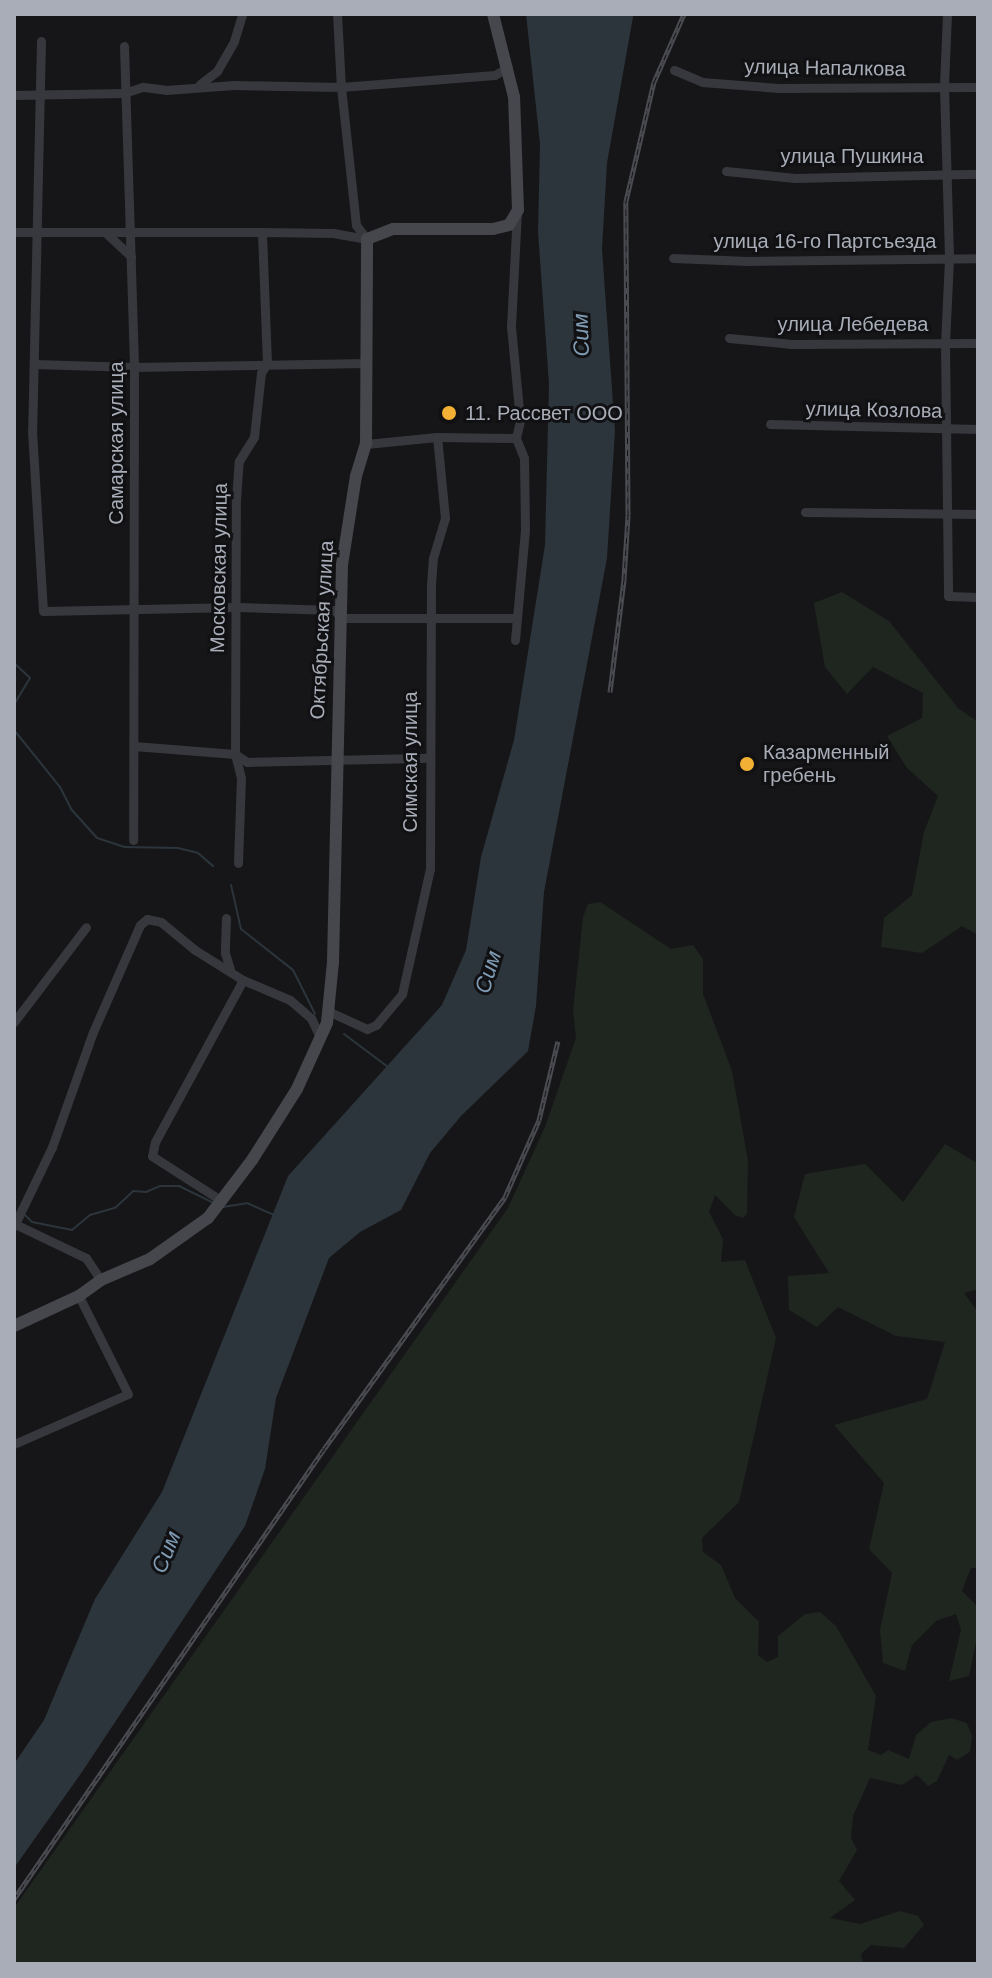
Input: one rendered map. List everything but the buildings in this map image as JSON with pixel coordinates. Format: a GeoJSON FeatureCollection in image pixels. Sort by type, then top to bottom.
{"type":"FeatureCollection","features":[{"type":"Feature","properties":{"kind":"main road"},"geometry":{"type":"LineString","coordinates":[[367,239],[393,229],[493,229],[509,225],[518,210],[514,97],[493,14]]}},
{"type":"Feature","properties":{"kind":"main road","name":"Октябрьская улица"},"geometry":{"type":"LineString","coordinates":[[14,1326],[79,1296],[101,1280],[150,1259],[208,1218],[297,1089],[330,1012],[339,615],[349,512],[366,444],[367,239]]}},
{"type":"Feature","properties":{"kind":"street"},"geometry":{"type":"LineString","coordinates":[[190,87],[203,83],[217,71],[234,41],[242,14]]}},
{"type":"Feature","properties":{"kind":"street","name":"Октябрьская улица"},"geometry":{"type":"LineString","coordinates":[[337,14],[341,87],[356,225],[367,239]]}},
{"type":"Feature","properties":{"kind":"street"},"geometry":{"type":"LineString","coordinates":[[947,14],[944,87],[949,259],[945,343],[948,596],[978,597]]}},
{"type":"Feature","properties":{"kind":"street"},"geometry":{"type":"LineString","coordinates":[[41,41],[34,479],[41,538],[43,611],[237,607],[334,610],[342,618],[516,618]]}},
{"type":"Feature","properties":{"kind":"street","name":"Самарская улица"},"geometry":{"type":"LineString","coordinates":[[124,46],[134,367],[133,840]]}},
{"type":"Feature","properties":{"kind":"street"},"geometry":{"type":"LineString","coordinates":[[14,95],[124,93],[143,87],[341,87],[495,75],[508,67]]}},
{"type":"Feature","properties":{"kind":"street","name":"улица Напалкова"},"geometry":{"type":"LineString","coordinates":[[674,70],[702,82],[779,88],[978,87]]}},
{"type":"Feature","properties":{"kind":"street","name":"улица Пушкина"},"geometry":{"type":"LineString","coordinates":[[726,171],[795,178],[978,174]]}},
{"type":"Feature","properties":{"kind":"street"},"geometry":{"type":"LineString","coordinates":[[515,640],[525,530],[524,458],[516,438],[520,420],[511,326],[518,210]]}},
{"type":"Feature","properties":{"kind":"street"},"geometry":{"type":"LineString","coordinates":[[14,232],[130,234],[166,230],[333,233],[367,239]]}},
{"type":"Feature","properties":{"kind":"street","name":"Московская улица"},"geometry":{"type":"LineString","coordinates":[[238,863],[241,778],[235,754],[239,461],[254,437],[261,373],[267,363],[262,232]]}},
{"type":"Feature","properties":{"kind":"street"},"geometry":{"type":"LineString","coordinates":[[107,233],[131,256]]}},
{"type":"Feature","properties":{"kind":"street","name":"улица 16-го Партсъезда"},"geometry":{"type":"LineString","coordinates":[[673,258],[748,261],[978,258]]}},
{"type":"Feature","properties":{"kind":"street","name":"улица Лебедева"},"geometry":{"type":"LineString","coordinates":[[729,338],[792,344],[978,343]]}},
{"type":"Feature","properties":{"kind":"street"},"geometry":{"type":"LineString","coordinates":[[34,364],[134,367],[367,363]]}},
{"type":"Feature","properties":{"kind":"street","name":"улица Козлова"},"geometry":{"type":"LineString","coordinates":[[770,424],[978,429]]}},
{"type":"Feature","properties":{"kind":"street"},"geometry":{"type":"LineString","coordinates":[[366,444],[437,437],[516,438]]}},
{"type":"Feature","properties":{"kind":"street","name":"Симская улица"},"geometry":{"type":"LineString","coordinates":[[330,1012],[367,1029],[376,1025],[402,994],[430,869],[433,558],[445,518],[437,437]]}},
{"type":"Feature","properties":{"kind":"street"},"geometry":{"type":"LineString","coordinates":[[805,512],[978,514]]}},
{"type":"Feature","properties":{"kind":"street"},"geometry":{"type":"LineString","coordinates":[[134,746],[235,754],[247,762],[429,758]]}},
{"type":"Feature","properties":{"kind":"street"},"geometry":{"type":"LineString","coordinates":[[226,918],[225,953],[230,969]]}},
{"type":"Feature","properties":{"kind":"street"},"geometry":{"type":"LineString","coordinates":[[101,1280],[86,1258],[14,1225],[52,1147],[93,1032],[140,925],[147,919],[161,922],[195,950],[230,969],[243,980],[290,1000],[311,1018],[320,1037]]}},
{"type":"Feature","properties":{"kind":"street"},"geometry":{"type":"LineString","coordinates":[[14,1022],[86,927]]}},
{"type":"Feature","properties":{"kind":"street"},"geometry":{"type":"LineString","coordinates":[[222,1201],[152,1156],[155,1142],[243,980]]}},
{"type":"Feature","properties":{"kind":"street"},"geometry":{"type":"LineString","coordinates":[[14,1444],[128,1394],[79,1296]]}},
{"type":"Feature","properties":{"kind":"shaded area"},"geometry":{"type":"Polygon","coordinates":[[[842,592],[889,621],[958,708],[978,722],[978,935],[962,926],[922,953],[881,947],[884,918],[912,895],[924,832],[938,796],[907,768],[887,736],[922,718],[923,693],[873,667],[847,694],[825,667],[814,603],[842,592]]]}},
{"type":"Feature","properties":{"kind":"shaded area"},"geometry":{"type":"Polygon","coordinates":[[[600,902],[671,949],[693,945],[703,959],[703,994],[732,1071],[748,1161],[747,1214],[743,1218],[735,1215],[715,1195],[709,1212],[723,1239],[721,1262],[745,1260],[776,1338],[739,1502],[702,1538],[703,1552],[721,1565],[735,1598],[759,1622],[758,1655],[767,1662],[778,1657],[778,1636],[805,1614],[820,1612],[836,1626],[876,1696],[868,1750],[881,1755],[888,1750],[909,1759],[916,1735],[931,1722],[951,1718],[967,1723],[972,1736],[970,1752],[957,1760],[949,1755],[937,1781],[928,1786],[917,1775],[902,1785],[870,1778],[853,1816],[851,1838],[857,1850],[839,1881],[855,1900],[830,1918],[860,1924],[900,1911],[918,1916],[924,1925],[904,1948],[871,1945],[861,1954],[863,1964],[14,1964],[14,1908],[508,1208],[545,1127],[576,1038],[573,1010],[583,917],[588,904],[600,902]]]}},
{"type":"Feature","properties":{"kind":"shaded area"},"geometry":{"type":"Polygon","coordinates":[[[945,1144],[977,1163],[978,1169],[978,1289],[964,1293],[978,1312],[978,1568],[971,1568],[962,1591],[978,1607],[978,1632],[969,1676],[949,1681],[961,1630],[956,1614],[936,1621],[912,1645],[905,1671],[883,1663],[880,1630],[892,1573],[869,1549],[884,1483],[834,1425],[927,1399],[945,1342],[896,1336],[838,1307],[817,1327],[789,1310],[788,1276],[829,1273],[794,1217],[805,1174],[865,1164],[903,1202],[945,1144]]]}},
{"type":"Feature","properties":{"kind":"water","name":"Сим"},"geometry":{"type":"Polygon","coordinates":[[[526,14],[633,14],[607,163],[602,249],[615,431],[607,558],[544,892],[536,1006],[528,1051],[461,1116],[430,1153],[401,1210],[360,1232],[329,1258],[276,1398],[265,1469],[245,1526],[82,1772],[14,1868],[14,1764],[44,1720],[95,1599],[162,1492],[288,1176],[442,1005],[466,950],[481,857],[514,740],[545,545],[549,384],[538,232],[540,144],[526,14]]]}},
{"type":"Feature","properties":{"kind":"waterway"},"geometry":{"type":"LineString","coordinates":[[14,663],[30,678],[14,705]]}},
{"type":"Feature","properties":{"kind":"waterway"},"geometry":{"type":"LineString","coordinates":[[14,730],[60,787],[71,809],[97,838],[125,847],[178,848],[198,853],[213,866]]}},
{"type":"Feature","properties":{"kind":"waterway"},"geometry":{"type":"LineString","coordinates":[[231,885],[241,929],[293,970],[315,1014]]}},
{"type":"Feature","properties":{"kind":"waterway"},"geometry":{"type":"LineString","coordinates":[[344,1034],[388,1067]]}},
{"type":"Feature","properties":{"kind":"waterway"},"geometry":{"type":"LineString","coordinates":[[24,1214],[32,1222],[72,1230],[90,1215],[115,1208],[133,1191],[146,1192],[160,1186],[179,1186],[214,1203]]}},
{"type":"Feature","properties":{"kind":"waterway"},"geometry":{"type":"LineString","coordinates":[[223,1207],[247,1203],[274,1215]]}},
{"type":"Feature","properties":{"kind":"railway"},"geometry":{"type":"LineString","coordinates":[[610,692],[624,579],[628,515],[626,201],[654,82],[684,14]]}},
{"type":"Feature","properties":{"kind":"railway"},"geometry":{"type":"LineString","coordinates":[[14,1899],[324,1449],[505,1197],[539,1120],[558,1041]]}},
{"type":"Feature","properties":{"kind":"place","name":"11. Рассвет ООО"},"geometry":{"type":"Point","coordinates":[449,413]}},
{"type":"Feature","properties":{"kind":"place","name":"Казарменный гребень"},"geometry":{"type":"Point","coordinates":[747,764]}}]}
